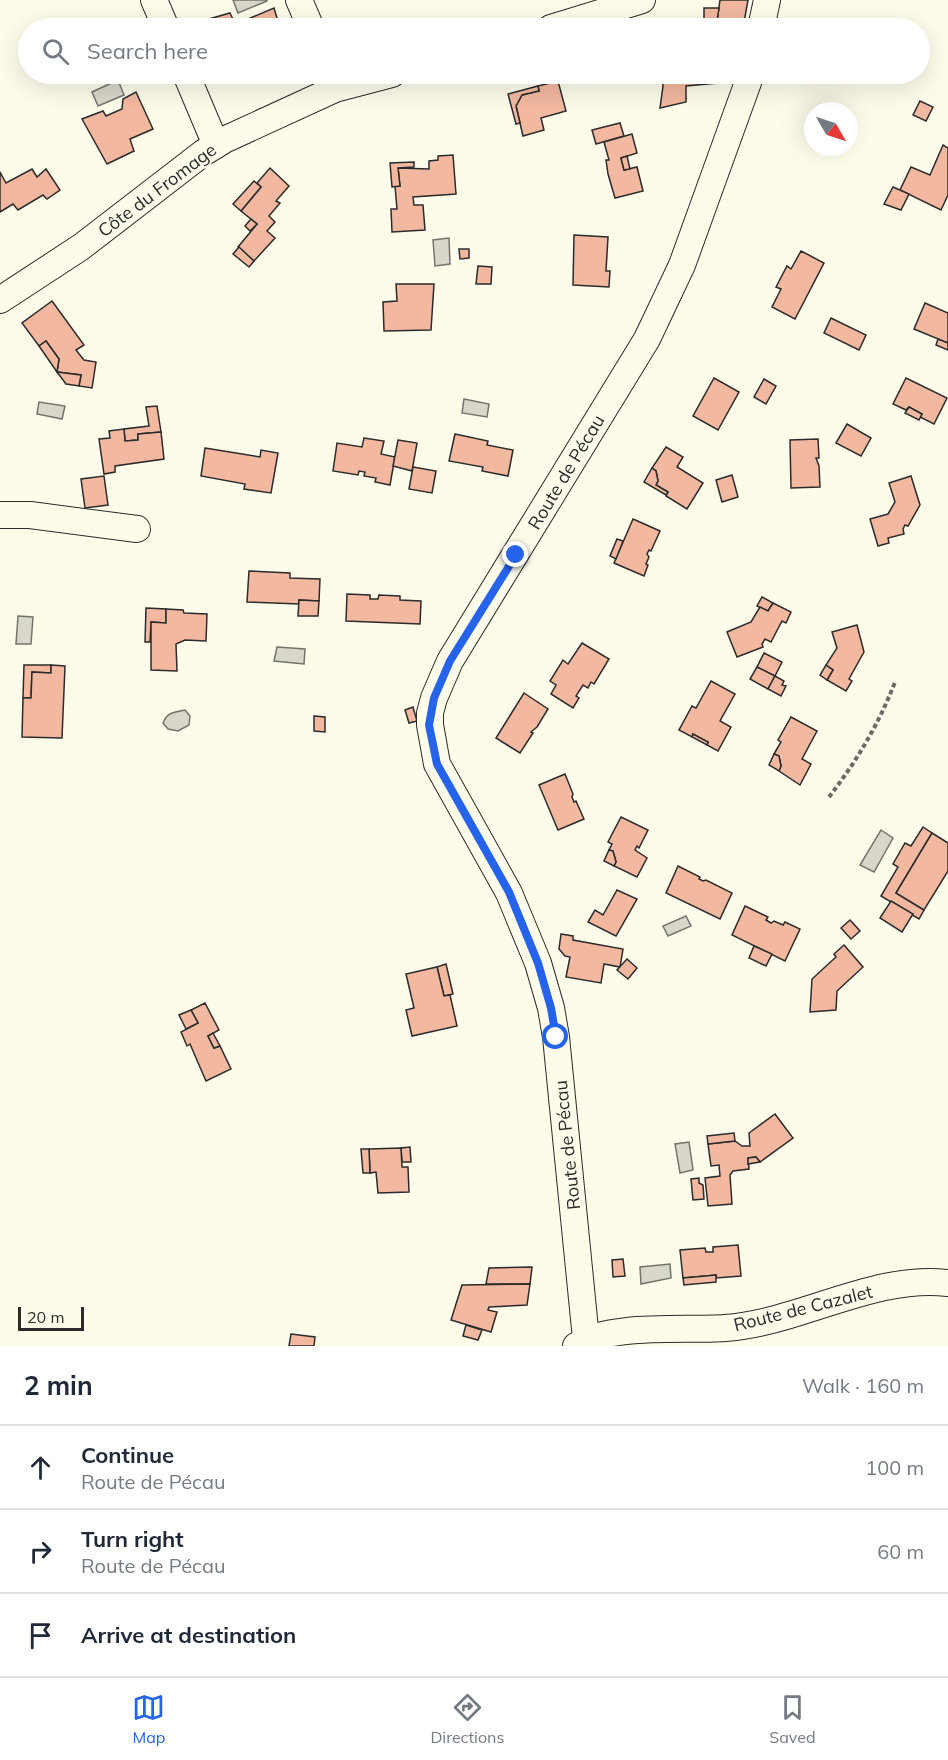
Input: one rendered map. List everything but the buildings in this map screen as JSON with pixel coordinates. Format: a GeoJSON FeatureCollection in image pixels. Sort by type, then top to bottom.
{"type":"FeatureCollection","features":[{"type":"Feature","properties":{"kind":"street"},"geometry":{"type":"LineString","coordinates":[[154,0],[162,18]]}},
{"type":"Feature","properties":{"kind":"street"},"geometry":{"type":"LineString","coordinates":[[299,0],[307,18]]}},
{"type":"Feature","properties":{"kind":"street"},"geometry":{"type":"LineString","coordinates":[[584,18],[642,0]]}},
{"type":"Feature","properties":{"kind":"street"},"geometry":{"type":"LineString","coordinates":[[763,18],[767,0]]}},
{"type":"Feature","properties":{"kind":"street"},"geometry":{"type":"LineString","coordinates":[[190,84],[216,145]]}},
{"type":"Feature","properties":{"kind":"street","name":"Côte du Fromage"},"geometry":{"type":"LineString","coordinates":[[0,300],[81,247],[203,153],[327,84]]}},
{"type":"Feature","properties":{"kind":"street","name":"Route de Pécau"},"geometry":{"type":"LineString","coordinates":[[581,1343],[556,1037],[551,1008],[538,963],[509,892],[437,764],[429,725],[430,713],[450,661],[647,339],[682,265],[747,84]]}},
{"type":"Feature","properties":{"kind":"street"},"geometry":{"type":"LineString","coordinates":[[0,515],[30,515],[137,530]]}},
{"type":"Feature","properties":{"kind":"street","name":"Route de Cazalet"},"geometry":{"type":"LineString","coordinates":[[581,1343],[615,1333],[727,1328],[773,1319],[893,1285],[933,1281],[948,1282]]}},
{"type":"Feature","properties":{"kind":"path"},"geometry":{"type":"LineString","coordinates":[[829,797],[851,768],[885,707],[895,682]]}},
{"type":"Feature","properties":{"kind":"shaded area"},"geometry":{"type":"Polygon","coordinates":[[[233,0],[267,0],[267,1],[238,13],[233,0]]]}},
{"type":"Feature","properties":{"kind":"shaded area"},"geometry":{"type":"Polygon","coordinates":[[[109,84],[120,84],[124,95],[98,106],[92,92],[109,84]]]}},
{"type":"Feature","properties":{"kind":"shaded area"},"geometry":{"type":"Polygon","coordinates":[[[449,238],[450,264],[435,266],[433,240],[449,238]]]}},
{"type":"Feature","properties":{"kind":"shaded area"},"geometry":{"type":"Polygon","coordinates":[[[464,399],[489,404],[487,417],[462,413],[464,399]]]}},
{"type":"Feature","properties":{"kind":"shaded area"},"geometry":{"type":"Polygon","coordinates":[[[39,402],[65,406],[62,419],[37,414],[39,402]]]}},
{"type":"Feature","properties":{"kind":"shaded area"},"geometry":{"type":"Polygon","coordinates":[[[18,616],[33,617],[31,644],[16,644],[18,616]]]}},
{"type":"Feature","properties":{"kind":"shaded area"},"geometry":{"type":"Polygon","coordinates":[[[277,647],[305,649],[304,664],[274,661],[277,647]]]}},
{"type":"Feature","properties":{"kind":"shaded area"},"geometry":{"type":"Polygon","coordinates":[[[185,710],[190,716],[189,725],[178,731],[168,729],[163,723],[169,715],[185,710]]]}},
{"type":"Feature","properties":{"kind":"shaded area"},"geometry":{"type":"Polygon","coordinates":[[[881,830],[893,838],[874,872],[860,865],[881,830]]]}},
{"type":"Feature","properties":{"kind":"shaded area"},"geometry":{"type":"Polygon","coordinates":[[[686,916],[691,926],[668,936],[663,926],[686,916]]]}},
{"type":"Feature","properties":{"kind":"shaded area"},"geometry":{"type":"Polygon","coordinates":[[[689,1142],[693,1170],[680,1173],[675,1144],[689,1142]]]}},
{"type":"Feature","properties":{"kind":"shaded area"},"geometry":{"type":"Polygon","coordinates":[[[670,1264],[671,1278],[641,1284],[640,1267],[670,1264]]]}},
{"type":"Feature","properties":{"kind":"route"},"geometry":{"type":"LineString","coordinates":[[516,555],[450,661],[434,698],[429,725],[437,764],[509,892],[538,963],[551,1008],[556,1037]]}}]}
